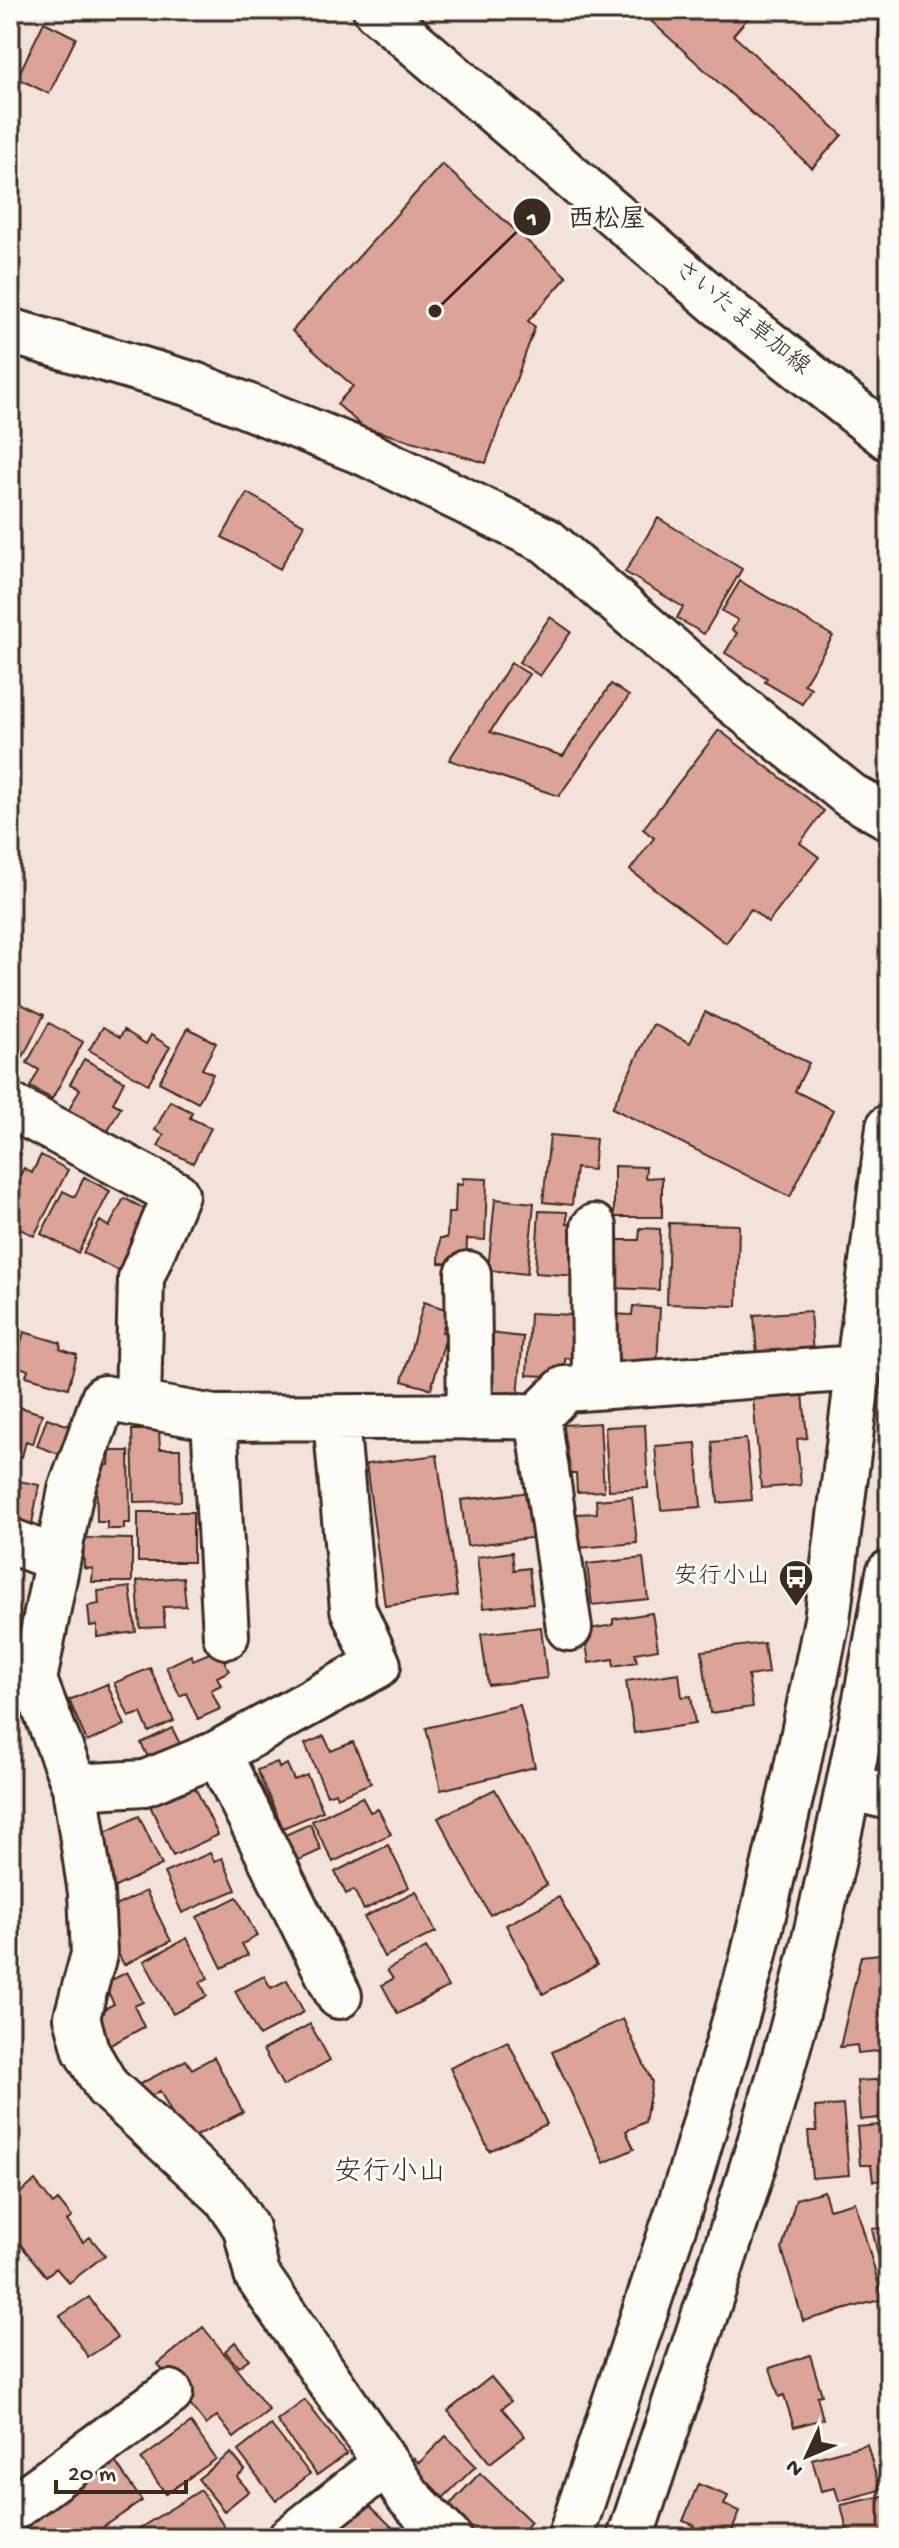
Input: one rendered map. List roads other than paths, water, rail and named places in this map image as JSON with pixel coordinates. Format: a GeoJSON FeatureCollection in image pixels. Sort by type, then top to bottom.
{"type":"FeatureCollection","features":[{"type":"Feature","properties":{"kind":"street","name":"さいたま草加線"},"geometry":{"type":"LineString","coordinates":[[376,10],[719,304],[889,438]]}},
{"type":"Feature","properties":{"kind":"street"},"geometry":{"type":"LineString","coordinates":[[10,331],[194,385],[365,453],[547,541],[715,687],[851,796],[889,817]]}},
{"type":"Feature","properties":{"kind":"street"},"geometry":{"type":"LineString","coordinates":[[10,1106],[176,1194],[141,1278],[138,1404]]}},
{"type":"Feature","properties":{"kind":"street"},"geometry":{"type":"LineString","coordinates":[[570,2538],[690,2176],[752,1962],[795,1777],[827,1620],[889,1127]]}},
{"type":"Feature","properties":{"kind":"street"},"geometry":{"type":"LineString","coordinates":[[594,1227],[595,1387]]}},
{"type":"Feature","properties":{"kind":"street"},"geometry":{"type":"LineString","coordinates":[[468,1274],[470,1417]]}},
{"type":"Feature","properties":{"kind":"street"},"geometry":{"type":"LineString","coordinates":[[449,2538],[409,2497],[257,2275],[246,2228],[226,2197],[107,2087],[86,2051],[77,2017],[94,1954],[91,1893],[75,1787],[34,1680],[23,1666],[57,1559],[71,1490],[104,1398],[214,1418],[538,1416],[565,1389],[858,1368]]}},
{"type":"Feature","properties":{"kind":"street"},"geometry":{"type":"LineString","coordinates":[[538,1416],[569,1628]]}},
{"type":"Feature","properties":{"kind":"street"},"geometry":{"type":"LineString","coordinates":[[214,1418],[226,1636]]}},
{"type":"Feature","properties":{"kind":"street"},"geometry":{"type":"LineString","coordinates":[[75,1787],[145,1783],[218,1753],[378,1665],[353,1609],[336,1419]]}},
{"type":"Feature","properties":{"kind":"street"},"geometry":{"type":"LineString","coordinates":[[10,1541],[57,1559]]}},
{"type":"Feature","properties":{"kind":"street"},"geometry":{"type":"LineString","coordinates":[[630,2538],[753,2165],[805,1979],[869,1792],[889,1573]]}},
{"type":"Feature","properties":{"kind":"street"},"geometry":{"type":"LineString","coordinates":[[218,1753],[339,1996]]}},
{"type":"Feature","properties":{"kind":"street"},"geometry":{"type":"LineString","coordinates":[[10,2510],[170,2393]]}},
{"type":"Feature","properties":{"kind":"street"},"geometry":{"type":"LineString","coordinates":[[291,2538],[386,2463]]}},
{"type":"Feature","properties":{"kind":"place","name":"西松屋"},"geometry":{"type":"Point","coordinates":[435,311]}},
{"type":"Feature","properties":{"kind":"place","name":"安行小山"},"geometry":{"type":"Point","coordinates":[796,1608]}},
{"type":"Feature","properties":{"kind":"district","name":"安行小山"},"geometry":{"type":"Point","coordinates":[390,2173]}}]}
